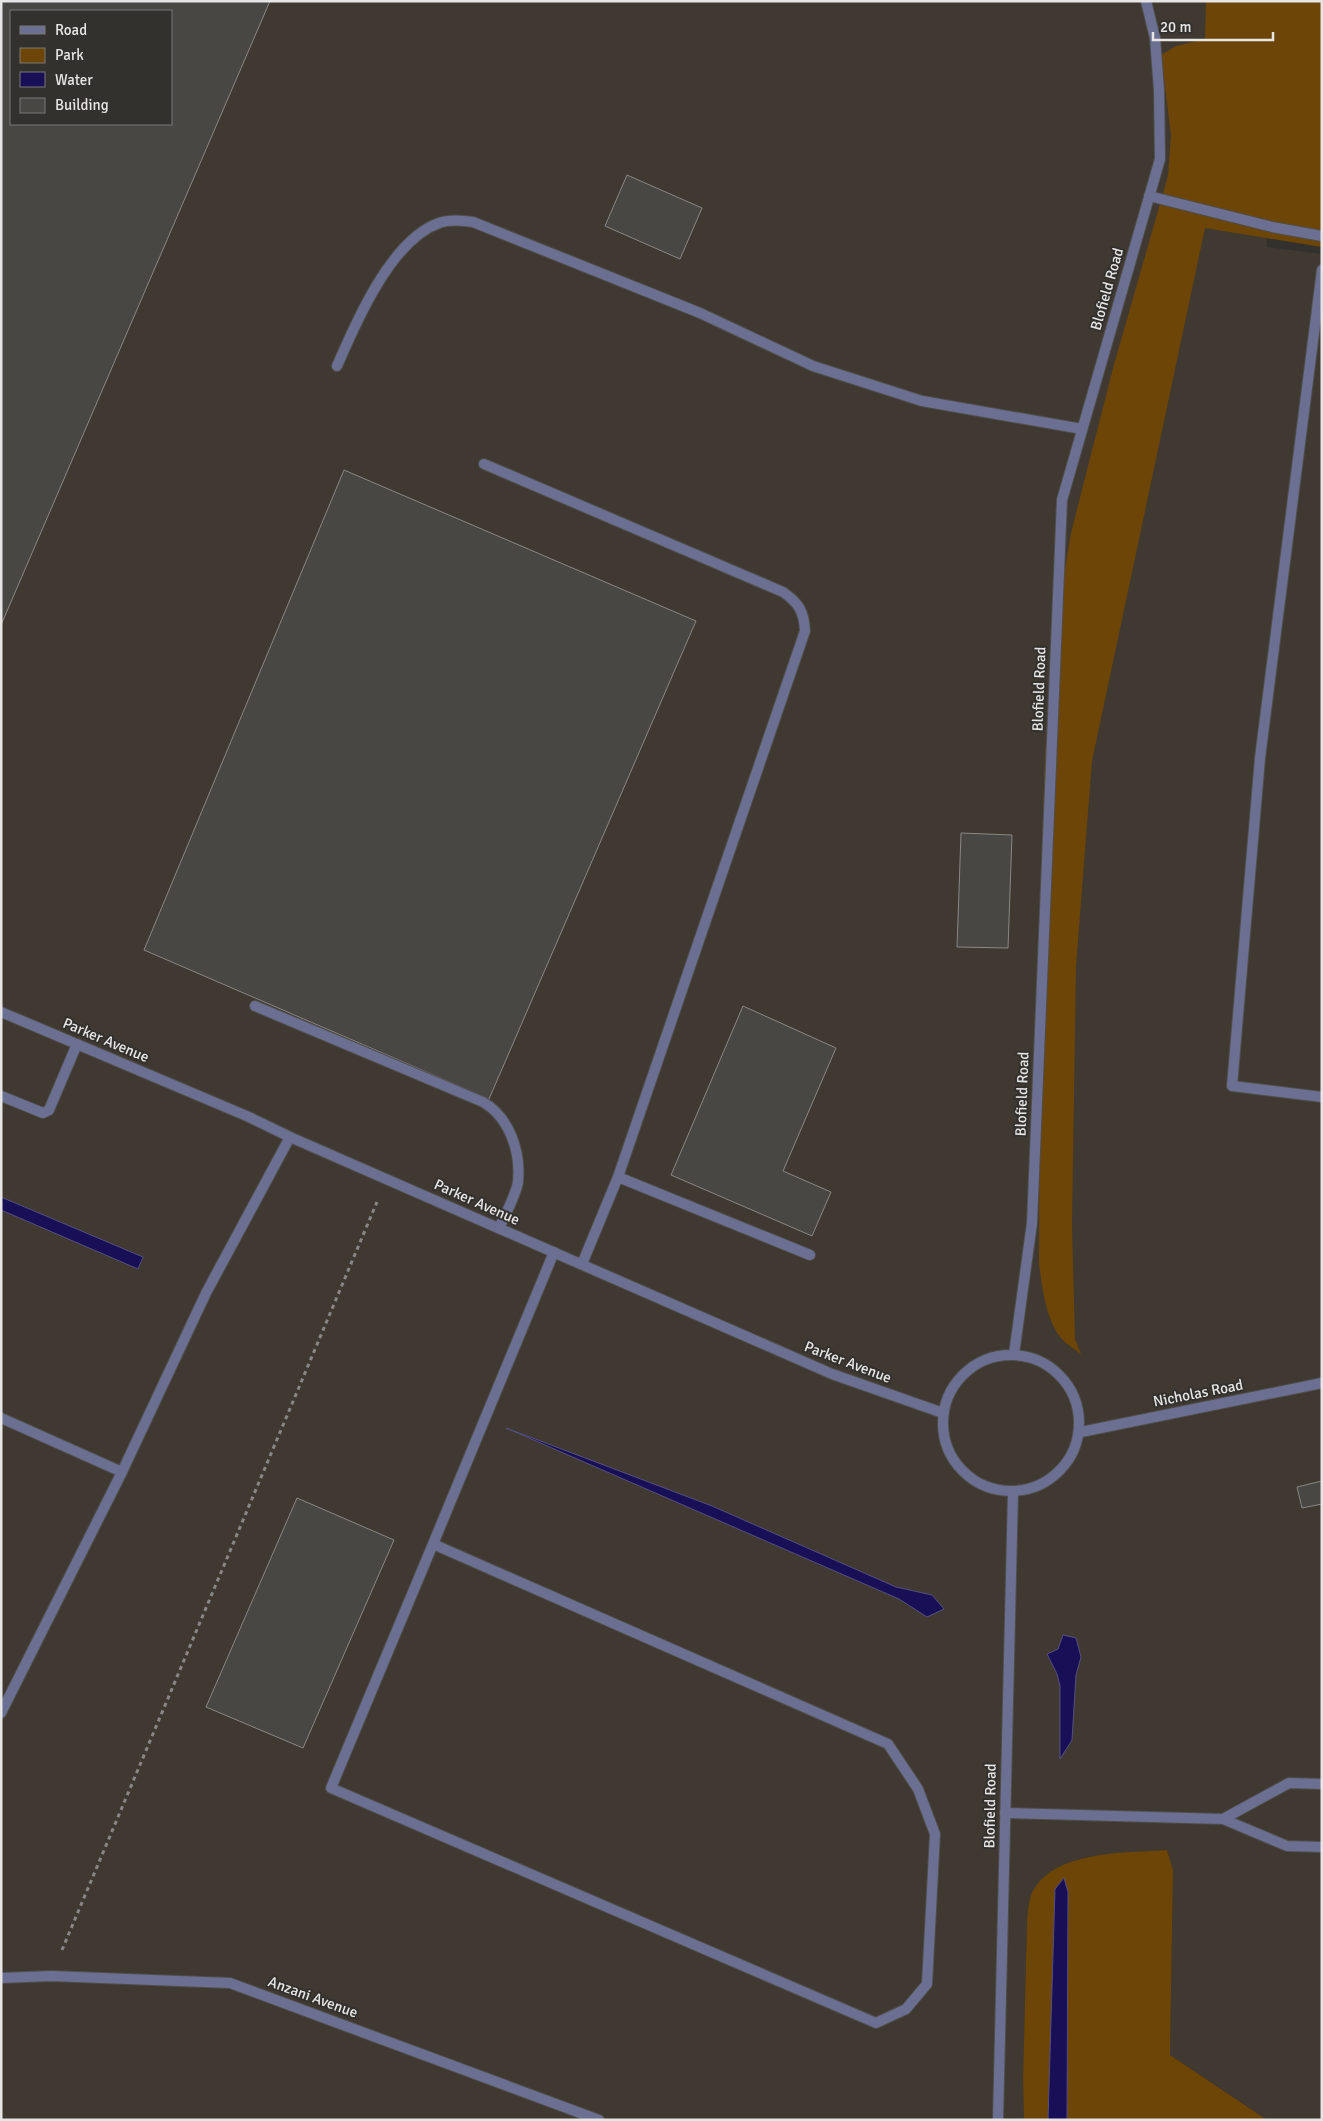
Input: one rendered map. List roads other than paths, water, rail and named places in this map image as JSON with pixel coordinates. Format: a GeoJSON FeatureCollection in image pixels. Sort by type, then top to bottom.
{"type":"FeatureCollection","features":[{"type":"Feature","properties":{"kind":"street","name":"Blofield Road"},"geometry":{"type":"LineString","coordinates":[[1014,1354],[1032,1223],[1062,500],[1160,159],[1156,38],[1146,1]]}},
{"type":"Feature","properties":{"kind":"street"},"geometry":{"type":"LineString","coordinates":[[1149,196],[1272,227],[1322,236]]}},
{"type":"Feature","properties":{"kind":"street"},"geometry":{"type":"LineString","coordinates":[[336,366],[354,325],[380,279],[402,252],[419,235],[438,223],[458,219],[473,222],[691,310],[813,366],[922,400],[1082,429]]}},
{"type":"Feature","properties":{"kind":"street"},"geometry":{"type":"LineString","coordinates":[[1322,270],[1260,758],[1232,1086],[1322,1097]]}},
{"type":"Feature","properties":{"kind":"street"},"geometry":{"type":"LineString","coordinates":[[484,464],[783,592],[796,600],[804,615],[805,631],[618,1177],[582,1264]]}},
{"type":"Feature","properties":{"kind":"street"},"geometry":{"type":"LineString","coordinates":[[255,1006],[483,1102],[495,1109],[506,1122],[517,1160],[518,1183],[499,1228]]}},
{"type":"Feature","properties":{"kind":"street","name":"Parker Avenue"},"geometry":{"type":"LineString","coordinates":[[1,1012],[249,1117],[290,1137],[832,1374],[943,1413]]}},
{"type":"Feature","properties":{"kind":"street"},"geometry":{"type":"LineString","coordinates":[[1,1096],[43,1113],[50,1110],[77,1044]]}},
{"type":"Feature","properties":{"kind":"street"},"geometry":{"type":"LineString","coordinates":[[1,1713],[122,1472],[206,1293],[290,1137]]}},
{"type":"Feature","properties":{"kind":"street"},"geometry":{"type":"LineString","coordinates":[[618,1177],[810,1255]]}},
{"type":"Feature","properties":{"kind":"street"},"geometry":{"type":"LineString","coordinates":[[433,1544],[888,1744],[918,1789],[935,1834],[927,1984],[906,2009],[876,2023],[331,1788],[554,1252]]}},
{"type":"Feature","properties":{"kind":"street"},"geometry":{"type":"LineString","coordinates":[[1014,1354],[1038,1359],[1064,1379],[1077,1400],[1080,1432],[1073,1455],[1057,1476],[1036,1488],[1013,1492],[989,1489],[968,1477],[959,1469],[947,1448],[943,1413],[950,1391],[965,1372],[985,1359],[1014,1354]]}},
{"type":"Feature","properties":{"kind":"street","name":"Nicholas Road"},"geometry":{"type":"LineString","coordinates":[[1080,1432],[1322,1383]]}},
{"type":"Feature","properties":{"kind":"street"},"geometry":{"type":"LineString","coordinates":[[1,1418],[122,1472]]}},
{"type":"Feature","properties":{"kind":"street","name":"Blofield Road"},"geometry":{"type":"LineString","coordinates":[[998,2120],[1013,1492]]}},
{"type":"Feature","properties":{"kind":"street"},"geometry":{"type":"LineString","coordinates":[[1223,1819],[1289,1784],[1322,1784]]}},
{"type":"Feature","properties":{"kind":"street"},"geometry":{"type":"LineString","coordinates":[[1005,1813],[1223,1819],[1287,1846],[1322,1847]]}},
{"type":"Feature","properties":{"kind":"street","name":"Anzani Avenue"},"geometry":{"type":"LineString","coordinates":[[1,1978],[51,1976],[230,1982],[600,2120]]}},
{"type":"Feature","properties":{"kind":"water"},"geometry":{"type":"Polygon","coordinates":[[[1,1197],[143,1257],[138,1269],[1,1210],[1,1197]]]}},
{"type":"Feature","properties":{"kind":"water"},"geometry":{"type":"Polygon","coordinates":[[[506,1428],[712,1506],[896,1587],[932,1595],[944,1609],[927,1617],[899,1599],[506,1428]]]}},
{"type":"Feature","properties":{"kind":"water"},"geometry":{"type":"Polygon","coordinates":[[[1063,1635],[1076,1638],[1081,1657],[1076,1675],[1072,1740],[1060,1759],[1060,1686],[1057,1674],[1047,1654],[1058,1649],[1063,1635]]]}},
{"type":"Feature","properties":{"kind":"water"},"geometry":{"type":"Polygon","coordinates":[[[1064,1878],[1068,1892],[1067,2120],[1048,2120],[1055,1889],[1064,1878]]]}}]}
